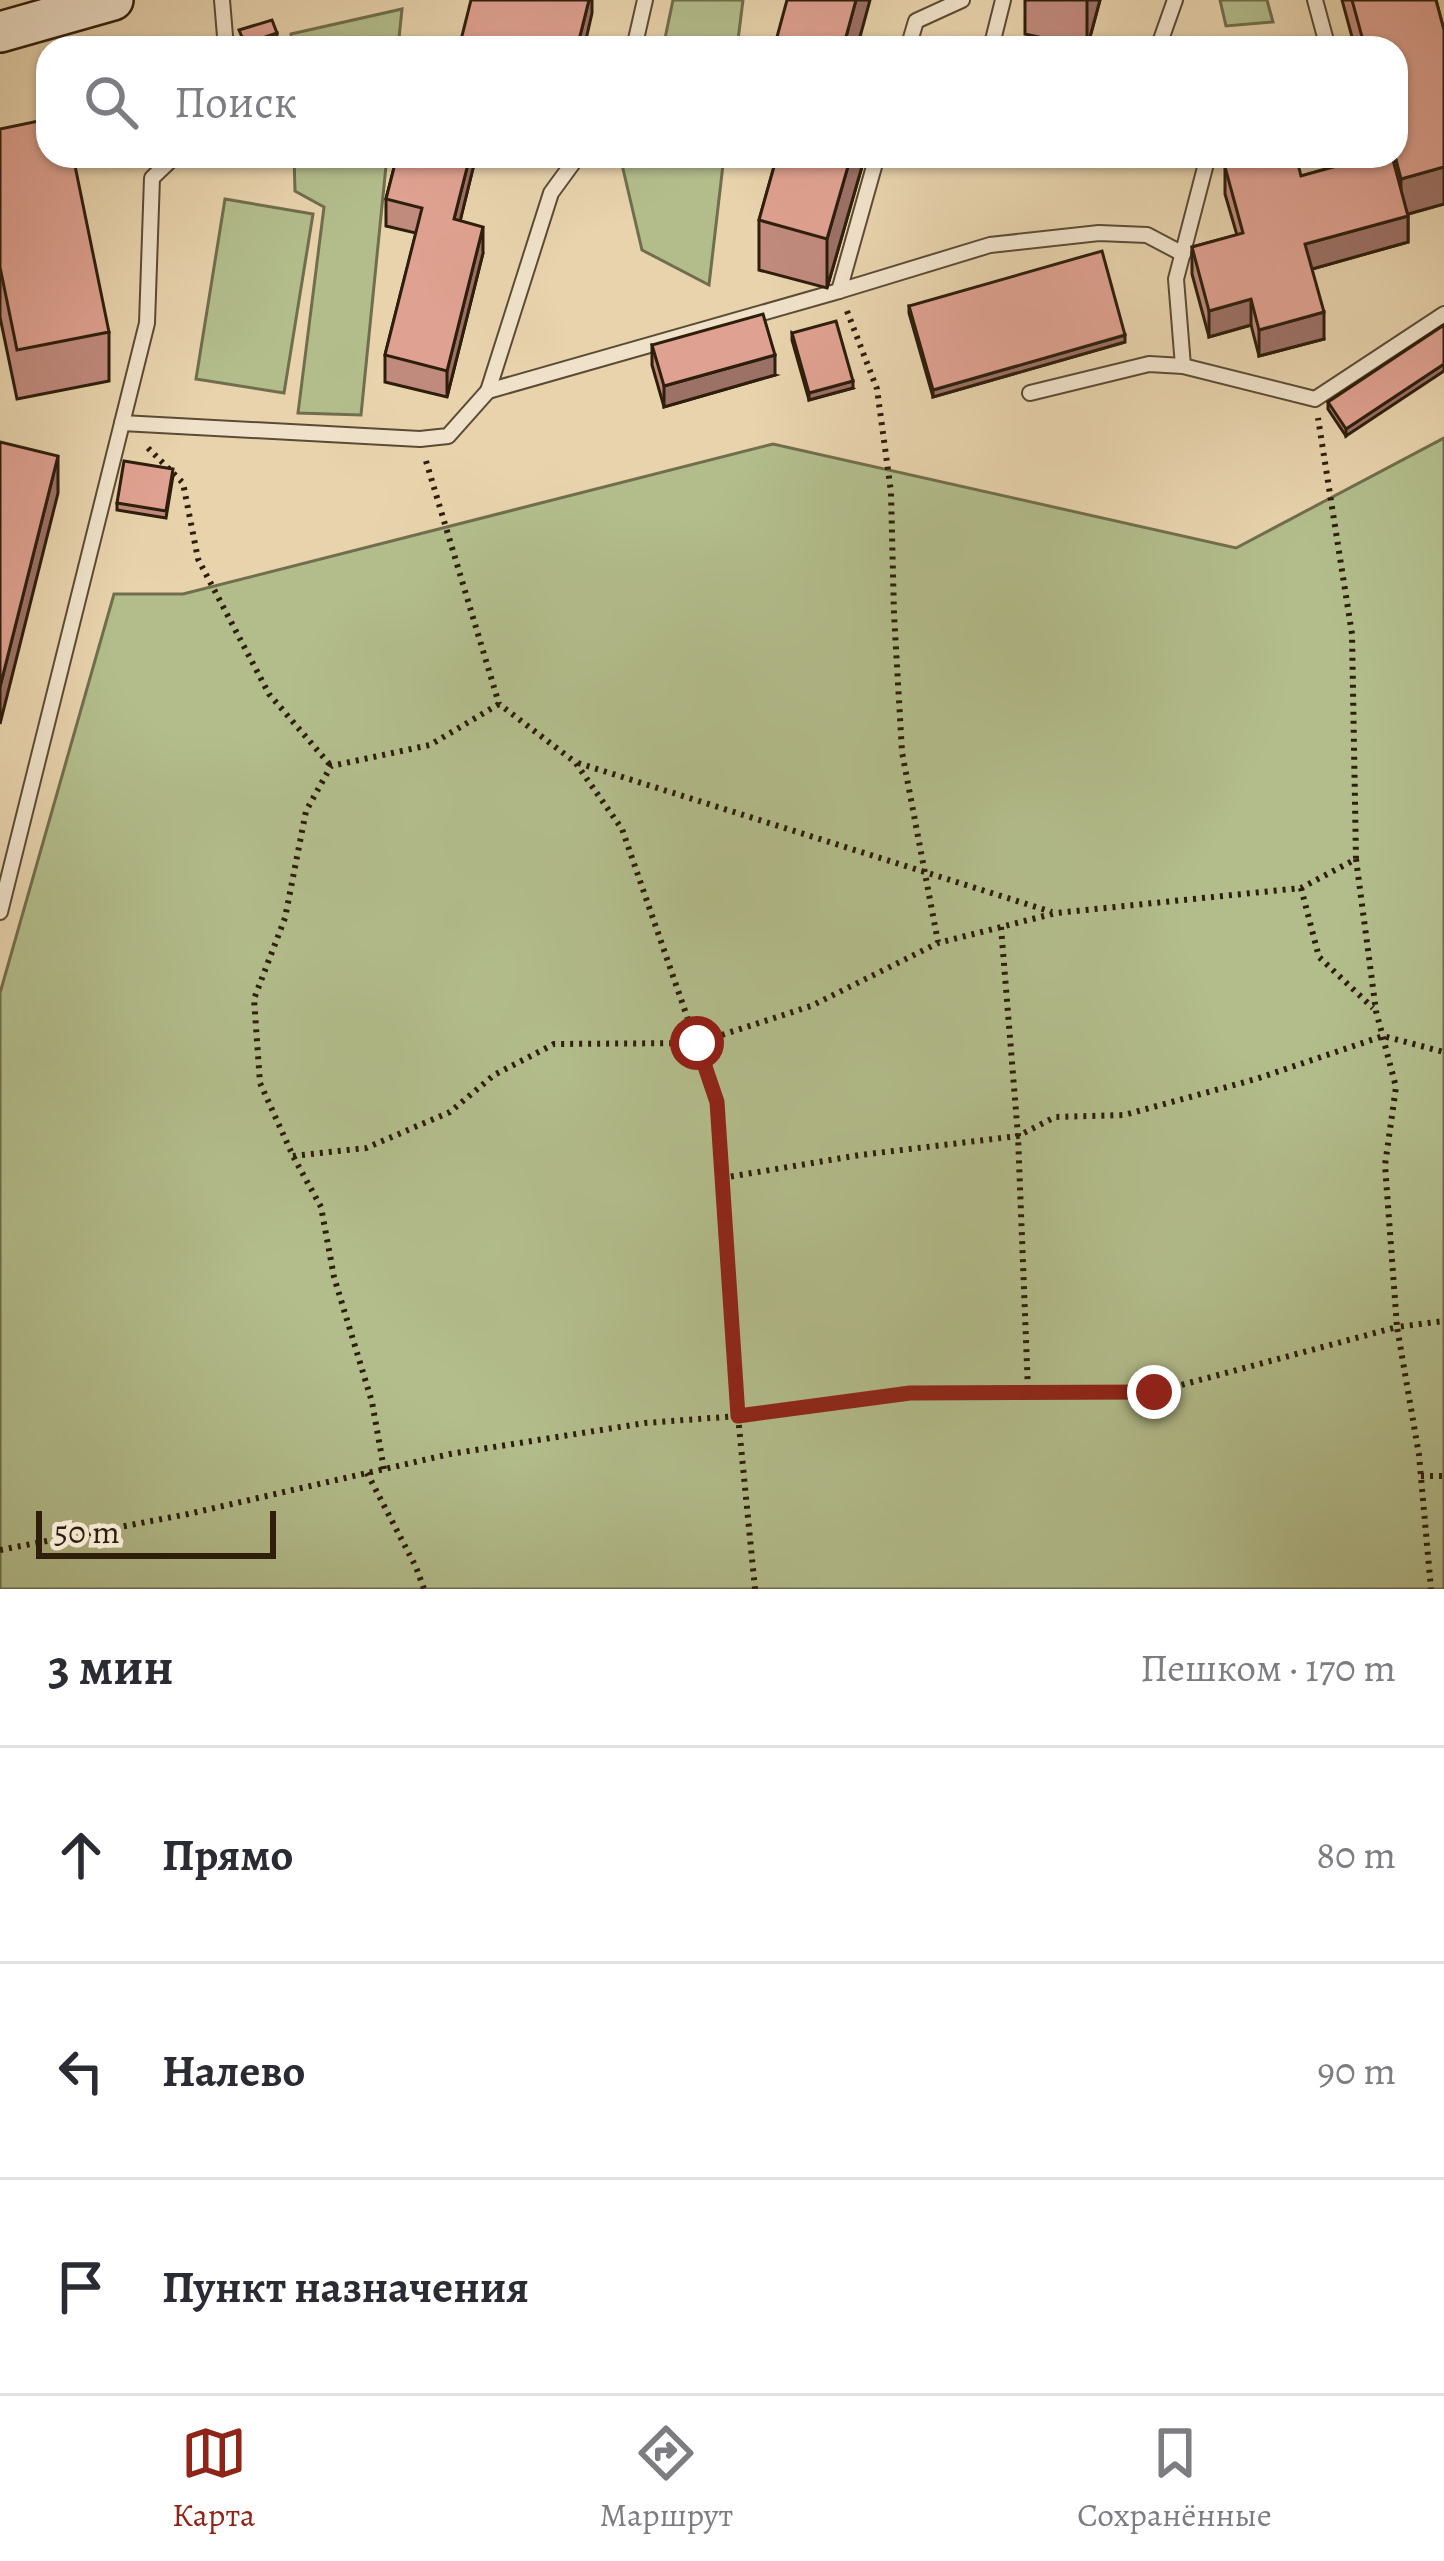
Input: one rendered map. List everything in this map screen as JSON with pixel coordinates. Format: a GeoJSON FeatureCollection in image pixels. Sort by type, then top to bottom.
{"type":"FeatureCollection","features":[{"type":"Feature","properties":{"kind":"street"},"geometry":{"type":"LineString","coordinates":[[0,32],[101,2]]}},
{"type":"Feature","properties":{"kind":"lane"},"geometry":{"type":"LineString","coordinates":[[222,0],[225,36]]}},
{"type":"Feature","properties":{"kind":"lane"},"geometry":{"type":"LineString","coordinates":[[637,36],[645,0]]}},
{"type":"Feature","properties":{"kind":"lane"},"geometry":{"type":"LineString","coordinates":[[912,36],[916,21],[962,0]]}},
{"type":"Feature","properties":{"kind":"lane"},"geometry":{"type":"LineString","coordinates":[[994,36],[1003,0]]}},
{"type":"Feature","properties":{"kind":"lane"},"geometry":{"type":"LineString","coordinates":[[1162,36],[1175,0]]}},
{"type":"Feature","properties":{"kind":"lane"},"geometry":{"type":"LineString","coordinates":[[1315,0],[1325,36]]}},
{"type":"Feature","properties":{"kind":"lane"},"geometry":{"type":"LineString","coordinates":[[0,912],[147,323],[152,178],[162,168]]}},
{"type":"Feature","properties":{"kind":"lane"},"geometry":{"type":"LineString","coordinates":[[122,423],[420,439],[448,436],[488,391],[551,193],[569,168]]}},
{"type":"Feature","properties":{"kind":"lane"},"geometry":{"type":"LineString","coordinates":[[839,291],[874,168]]}},
{"type":"Feature","properties":{"kind":"lane"},"geometry":{"type":"LineString","coordinates":[[1183,366],[1176,279],[1205,168]]}},
{"type":"Feature","properties":{"kind":"lane"},"geometry":{"type":"LineString","coordinates":[[488,391],[991,245],[1099,233],[1148,235],[1183,254]]}},
{"type":"Feature","properties":{"kind":"lane"},"geometry":{"type":"LineString","coordinates":[[1030,394],[1149,364],[1183,366],[1315,399],[1444,314]]}},
{"type":"Feature","properties":{"kind":"path"},"geometry":{"type":"LineString","coordinates":[[839,291],[878,389],[891,492],[902,752],[938,943]]}},
{"type":"Feature","properties":{"kind":"path"},"geometry":{"type":"LineString","coordinates":[[1315,399],[1352,634],[1356,859],[1376,1011],[1396,1087],[1384,1165],[1397,1327],[1421,1476],[1431,1589]]}},
{"type":"Feature","properties":{"kind":"path"},"geometry":{"type":"LineString","coordinates":[[122,423],[183,483],[198,559],[268,694],[331,766]]}},
{"type":"Feature","properties":{"kind":"path"},"geometry":{"type":"LineString","coordinates":[[420,439],[499,704],[575,762],[622,830],[717,1102],[755,1589]]}},
{"type":"Feature","properties":{"kind":"path"},"geometry":{"type":"LineString","coordinates":[[384,1469],[372,1402],[334,1277],[321,1207],[260,1084],[254,1000],[285,918],[306,811],[331,766],[430,745],[499,704]]}},
{"type":"Feature","properties":{"kind":"path"},"geometry":{"type":"LineString","coordinates":[[575,762],[1056,914]]}},
{"type":"Feature","properties":{"kind":"path"},"geometry":{"type":"LineString","coordinates":[[293,1156],[366,1148],[450,1112],[494,1076],[554,1044],[697,1043],[811,1006],[938,943],[1056,914],[1301,888],[1356,859]]}},
{"type":"Feature","properties":{"kind":"path"},"geometry":{"type":"LineString","coordinates":[[1301,888],[1318,958],[1376,1011]]}},
{"type":"Feature","properties":{"kind":"path"},"geometry":{"type":"LineString","coordinates":[[1000,927],[1018,1136],[1028,1392]]}},
{"type":"Feature","properties":{"kind":"path"},"geometry":{"type":"LineString","coordinates":[[722,1178],[1018,1136],[1055,1118],[1124,1115],[1256,1079],[1383,1036],[1444,1052]]}},
{"type":"Feature","properties":{"kind":"path"},"geometry":{"type":"LineString","coordinates":[[352,1476],[450,1454],[645,1423],[910,1393],[1154,1392],[1397,1327],[1444,1321]]}},
{"type":"Feature","properties":{"kind":"path"},"geometry":{"type":"LineString","coordinates":[[0,1550],[384,1469]]}},
{"type":"Feature","properties":{"kind":"path"},"geometry":{"type":"LineString","coordinates":[[367,1473],[424,1589]]}},
{"type":"Feature","properties":{"kind":"path"},"geometry":{"type":"LineString","coordinates":[[1421,1476],[1444,1476]]}},
{"type":"Feature","properties":{"kind":"green space"},"geometry":{"type":"Polygon","coordinates":[[[673,0],[743,0],[738,36],[666,36],[673,0]]]}},
{"type":"Feature","properties":{"kind":"green space"},"geometry":{"type":"Polygon","coordinates":[[[1220,0],[1267,0],[1273,22],[1226,26],[1220,0]]]}},
{"type":"Feature","properties":{"kind":"green space"},"geometry":{"type":"Polygon","coordinates":[[[402,9],[399,36],[291,34],[402,9]]]}},
{"type":"Feature","properties":{"kind":"green space"},"geometry":{"type":"Polygon","coordinates":[[[294,168],[386,168],[361,415],[298,413],[324,207],[295,191],[294,168]]]}},
{"type":"Feature","properties":{"kind":"green space"},"geometry":{"type":"Polygon","coordinates":[[[623,168],[723,168],[709,285],[642,250],[623,168]]]}},
{"type":"Feature","properties":{"kind":"green space"},"geometry":{"type":"Polygon","coordinates":[[[225,199],[313,214],[284,393],[196,379],[225,199]]]}},
{"type":"Feature","properties":{"kind":"green space"},"geometry":{"type":"Polygon","coordinates":[[[1444,438],[1444,1589],[0,1589],[0,993],[114,594],[183,594],[773,444],[1236,548],[1444,438]]]}},
{"type":"Feature","properties":{"kind":"building"},"geometry":{"type":"Polygon","coordinates":[[[471,0],[589,0],[580,36],[462,36],[471,0]]]}},
{"type":"Feature","properties":{"kind":"building"},"geometry":{"type":"Polygon","coordinates":[[[787,0],[856,0],[846,36],[777,36],[787,0]]]}},
{"type":"Feature","properties":{"kind":"building"},"geometry":{"type":"Polygon","coordinates":[[[1352,0],[1436,0],[1444,30],[1444,167],[1401,179],[1398,168],[1408,168],[1408,36],[1362,36],[1352,0]]]}},
{"type":"Feature","properties":{"kind":"building"},"geometry":{"type":"Polygon","coordinates":[[[272,20],[277,33],[242,36],[239,30],[272,20]]]}},
{"type":"Feature","properties":{"kind":"building"},"geometry":{"type":"Polygon","coordinates":[[[36,122],[36,168],[75,168],[109,332],[17,350],[0,267],[0,129],[36,122]]]}},
{"type":"Feature","properties":{"kind":"building"},"geometry":{"type":"Polygon","coordinates":[[[394,168],[467,168],[454,219],[483,227],[447,371],[385,355],[422,208],[386,199],[394,168]]]}},
{"type":"Feature","properties":{"kind":"building"},"geometry":{"type":"Polygon","coordinates":[[[774,168],[848,168],[827,239],[759,220],[774,168]]]}},
{"type":"Feature","properties":{"kind":"building"},"geometry":{"type":"Polygon","coordinates":[[[1225,168],[1299,168],[1301,176],[1330,168],[1395,168],[1408,216],[1305,244],[1324,312],[1259,330],[1251,299],[1209,311],[1192,247],[1243,233],[1225,168]]]}},
{"type":"Feature","properties":{"kind":"building"},"geometry":{"type":"Polygon","coordinates":[[[1102,251],[1125,335],[933,390],[909,306],[1102,251]]]}},
{"type":"Feature","properties":{"kind":"building"},"geometry":{"type":"Polygon","coordinates":[[[763,314],[775,355],[664,386],[652,345],[763,314]]]}},
{"type":"Feature","properties":{"kind":"building"},"geometry":{"type":"Polygon","coordinates":[[[836,321],[853,381],[809,393],[792,333],[836,321]]]}},
{"type":"Feature","properties":{"kind":"building"},"geometry":{"type":"Polygon","coordinates":[[[1444,325],[1444,364],[1346,429],[1328,402],[1444,325]]]}},
{"type":"Feature","properties":{"kind":"building"},"geometry":{"type":"Polygon","coordinates":[[[0,442],[58,456],[0,687],[0,442]]]}},
{"type":"Feature","properties":{"kind":"building"},"geometry":{"type":"Polygon","coordinates":[[[124,461],[173,469],[166,511],[117,503],[124,461]]]}},
{"type":"Feature","properties":{"kind":"route"},"geometry":{"type":"LineString","coordinates":[[697,1043],[717,1102],[738,1416],[910,1393],[1154,1392]]}}]}
